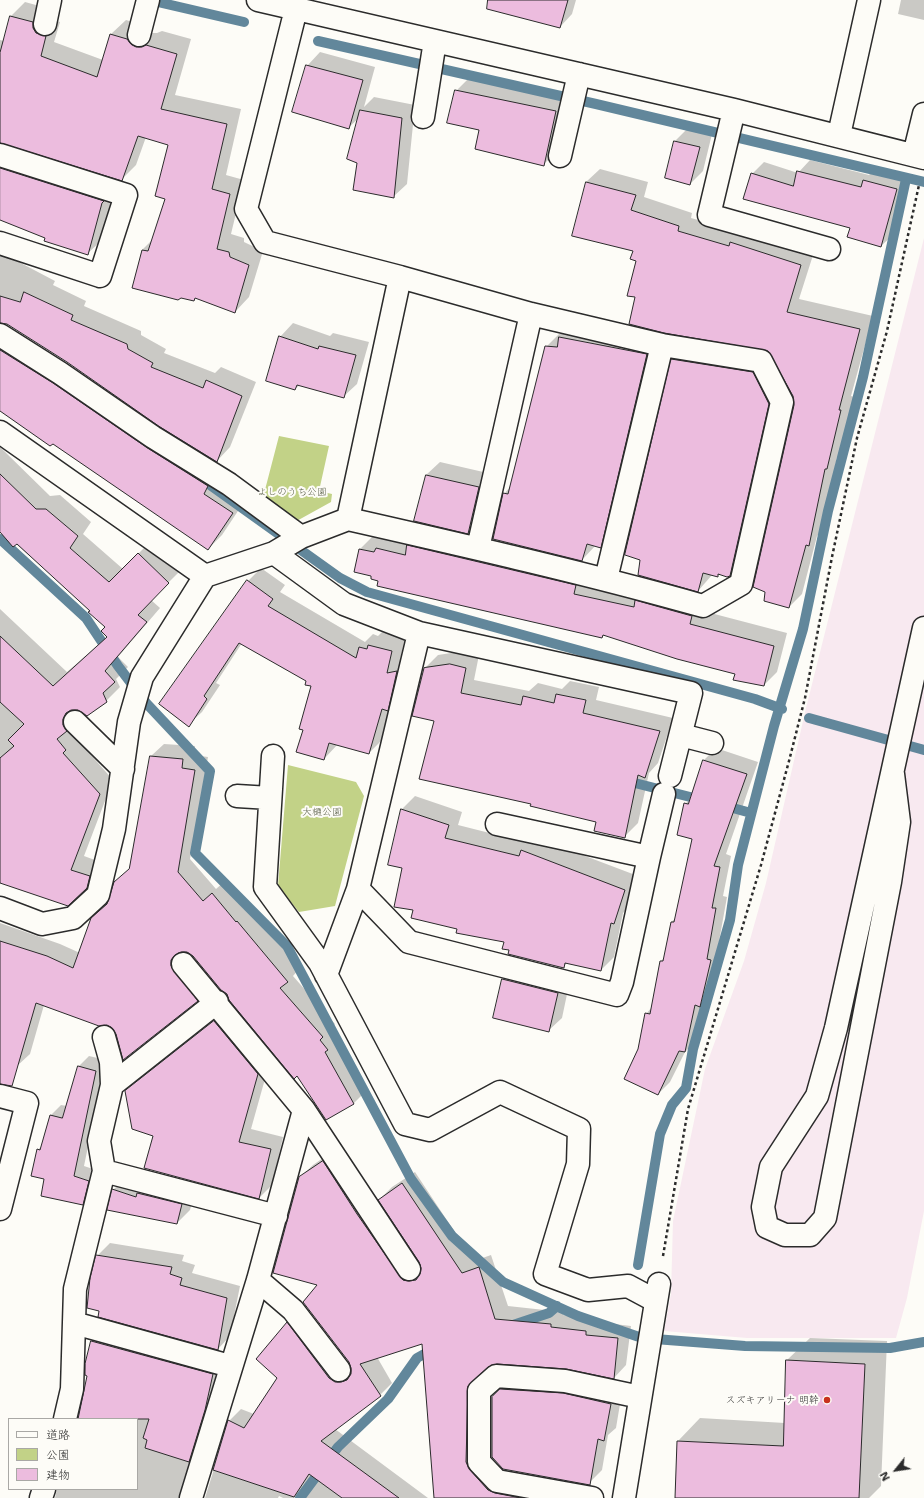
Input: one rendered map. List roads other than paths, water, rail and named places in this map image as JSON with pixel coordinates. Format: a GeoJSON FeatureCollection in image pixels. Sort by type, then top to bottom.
{"type":"FeatureCollection","features":[{"type":"Feature","properties":{"kind":"street"},"geometry":{"type":"LineString","coordinates":[[45,24],[50,0]]}},
{"type":"Feature","properties":{"kind":"street"},"geometry":{"type":"LineString","coordinates":[[258,0],[734,110],[919,156],[924,114]]}},
{"type":"Feature","properties":{"kind":"street"},"geometry":{"type":"LineString","coordinates":[[839,135],[869,0]]}},
{"type":"Feature","properties":{"kind":"street"},"geometry":{"type":"LineString","coordinates":[[139,35],[146,6]]}},
{"type":"Feature","properties":{"kind":"street"},"geometry":{"type":"LineString","coordinates":[[0,908],[42,924],[73,918],[98,895],[114,829],[129,722],[142,677],[205,576],[348,520],[478,548],[606,579],[703,606],[741,584],[782,402],[761,361],[662,345],[531,314],[400,277],[265,242],[246,209],[296,9]]}},
{"type":"Feature","properties":{"kind":"street"},"geometry":{"type":"LineString","coordinates":[[423,117],[435,40]]}},
{"type":"Feature","properties":{"kind":"street"},"geometry":{"type":"LineString","coordinates":[[560,156],[579,74]]}},
{"type":"Feature","properties":{"kind":"street"},"geometry":{"type":"LineString","coordinates":[[734,110],[709,215],[829,249]]}},
{"type":"Feature","properties":{"kind":"street"},"geometry":{"type":"LineString","coordinates":[[0,155],[126,195],[100,276],[0,242]]}},
{"type":"Feature","properties":{"kind":"street"},"geometry":{"type":"LineString","coordinates":[[348,520],[400,277]]}},
{"type":"Feature","properties":{"kind":"street"},"geometry":{"type":"LineString","coordinates":[[478,548],[531,314]]}},
{"type":"Feature","properties":{"kind":"street"},"geometry":{"type":"LineString","coordinates":[[0,335],[60,373],[153,437],[229,484],[344,604],[419,633],[691,693],[649,857],[622,982],[617,996],[409,942],[358,890]]}},
{"type":"Feature","properties":{"kind":"street"},"geometry":{"type":"LineString","coordinates":[[606,579],[662,345]]}},
{"type":"Feature","properties":{"kind":"street"},"geometry":{"type":"LineString","coordinates":[[0,432],[205,576]]}},
{"type":"Feature","properties":{"kind":"street"},"geometry":{"type":"LineString","coordinates":[[893,774],[899,822],[890,882],[825,1218],[810,1235],[785,1235],[767,1227],[763,1207],[771,1167],[817,1096],[836,1028],[924,628]]}},
{"type":"Feature","properties":{"kind":"street"},"geometry":{"type":"LineString","coordinates":[[326,975],[358,890],[419,633]]}},
{"type":"Feature","properties":{"kind":"street"},"geometry":{"type":"LineString","coordinates":[[75,722],[123,769]]}},
{"type":"Feature","properties":{"kind":"street"},"geometry":{"type":"LineString","coordinates":[[681,735],[712,743]]}},
{"type":"Feature","properties":{"kind":"street"},"geometry":{"type":"LineString","coordinates":[[273,756],[265,887],[320,963],[405,1124],[430,1130],[500,1092],[578,1129],[578,1164],[545,1274],[588,1290],[628,1286],[657,1293],[624,1498]]}},
{"type":"Feature","properties":{"kind":"street"},"geometry":{"type":"LineString","coordinates":[[237,796],[270,798]]}},
{"type":"Feature","properties":{"kind":"street"},"geometry":{"type":"LineString","coordinates":[[497,824],[649,857]]}},
{"type":"Feature","properties":{"kind":"street"},"geometry":{"type":"LineString","coordinates":[[183,964],[217,1002],[304,1110],[408,1269]]}},
{"type":"Feature","properties":{"kind":"street"},"geometry":{"type":"LineString","coordinates":[[112,1085],[217,1002]]}},
{"type":"Feature","properties":{"kind":"street"},"geometry":{"type":"LineString","coordinates":[[65,1418],[72,1389],[76,1289],[104,1172],[99,1141],[112,1085],[111,1062],[104,1037]]}},
{"type":"Feature","properties":{"kind":"street"},"geometry":{"type":"LineString","coordinates":[[0,1096],[27,1103],[0,1209]]}},
{"type":"Feature","properties":{"kind":"street"},"geometry":{"type":"LineString","coordinates":[[191,1498],[230,1366],[258,1280],[304,1110]]}},
{"type":"Feature","properties":{"kind":"street"},"geometry":{"type":"LineString","coordinates":[[104,1172],[276,1216]]}},
{"type":"Feature","properties":{"kind":"street"},"geometry":{"type":"LineString","coordinates":[[258,1280],[293,1310],[339,1370]]}},
{"type":"Feature","properties":{"kind":"street"},"geometry":{"type":"LineString","coordinates":[[74,1323],[230,1366]]}},
{"type":"Feature","properties":{"kind":"street"},"geometry":{"type":"LineString","coordinates":[[592,1498],[497,1481],[480,1462],[479,1391],[496,1376],[565,1381],[640,1398]]}},
{"type":"Feature","properties":{"kind":"waterway"},"geometry":{"type":"LineString","coordinates":[[149,0],[244,22]]}},
{"type":"Feature","properties":{"kind":"waterway"},"geometry":{"type":"LineString","coordinates":[[318,41],[596,104],[924,182]]}},
{"type":"Feature","properties":{"kind":"waterway"},"geometry":{"type":"LineString","coordinates":[[638,1265],[660,1134],[672,1105],[686,1088],[693,1049],[730,920],[738,865],[774,726],[803,629],[828,511],[863,377],[906,179]]}},
{"type":"Feature","properties":{"kind":"waterway"},"geometry":{"type":"LineString","coordinates":[[196,475],[340,578],[367,592],[755,699],[782,709]]}},
{"type":"Feature","properties":{"kind":"waterway"},"geometry":{"type":"LineString","coordinates":[[0,539],[86,618],[118,666],[147,704],[210,771],[195,853],[287,946],[411,1179],[452,1236],[503,1282],[578,1316],[642,1338],[745,1346],[890,1348],[924,1342]]}},
{"type":"Feature","properties":{"kind":"waterway"},"geometry":{"type":"LineString","coordinates":[[809,718],[924,750]]}},
{"type":"Feature","properties":{"kind":"waterway"},"geometry":{"type":"LineString","coordinates":[[623,780],[702,800]]}},
{"type":"Feature","properties":{"kind":"waterway"},"geometry":{"type":"LineString","coordinates":[[722,805],[751,813]]}},
{"type":"Feature","properties":{"kind":"waterway"},"geometry":{"type":"LineString","coordinates":[[510,1326],[549,1313],[557,1306]]}},
{"type":"Feature","properties":{"kind":"waterway"},"geometry":{"type":"LineString","coordinates":[[300,1498],[338,1447],[388,1399],[417,1358],[435,1348]]}},
{"type":"Feature","properties":{"kind":"place","name":"スズキアリーナ 明幹"},"geometry":{"type":"Point","coordinates":[827,1400]}},
{"type":"Feature","properties":{"kind":"park label","name":"よしのうち公園"},"geometry":{"type":"Point","coordinates":[292,492]}},
{"type":"Feature","properties":{"kind":"park label","name":"大樋公園"},"geometry":{"type":"Point","coordinates":[322,812]}}]}
